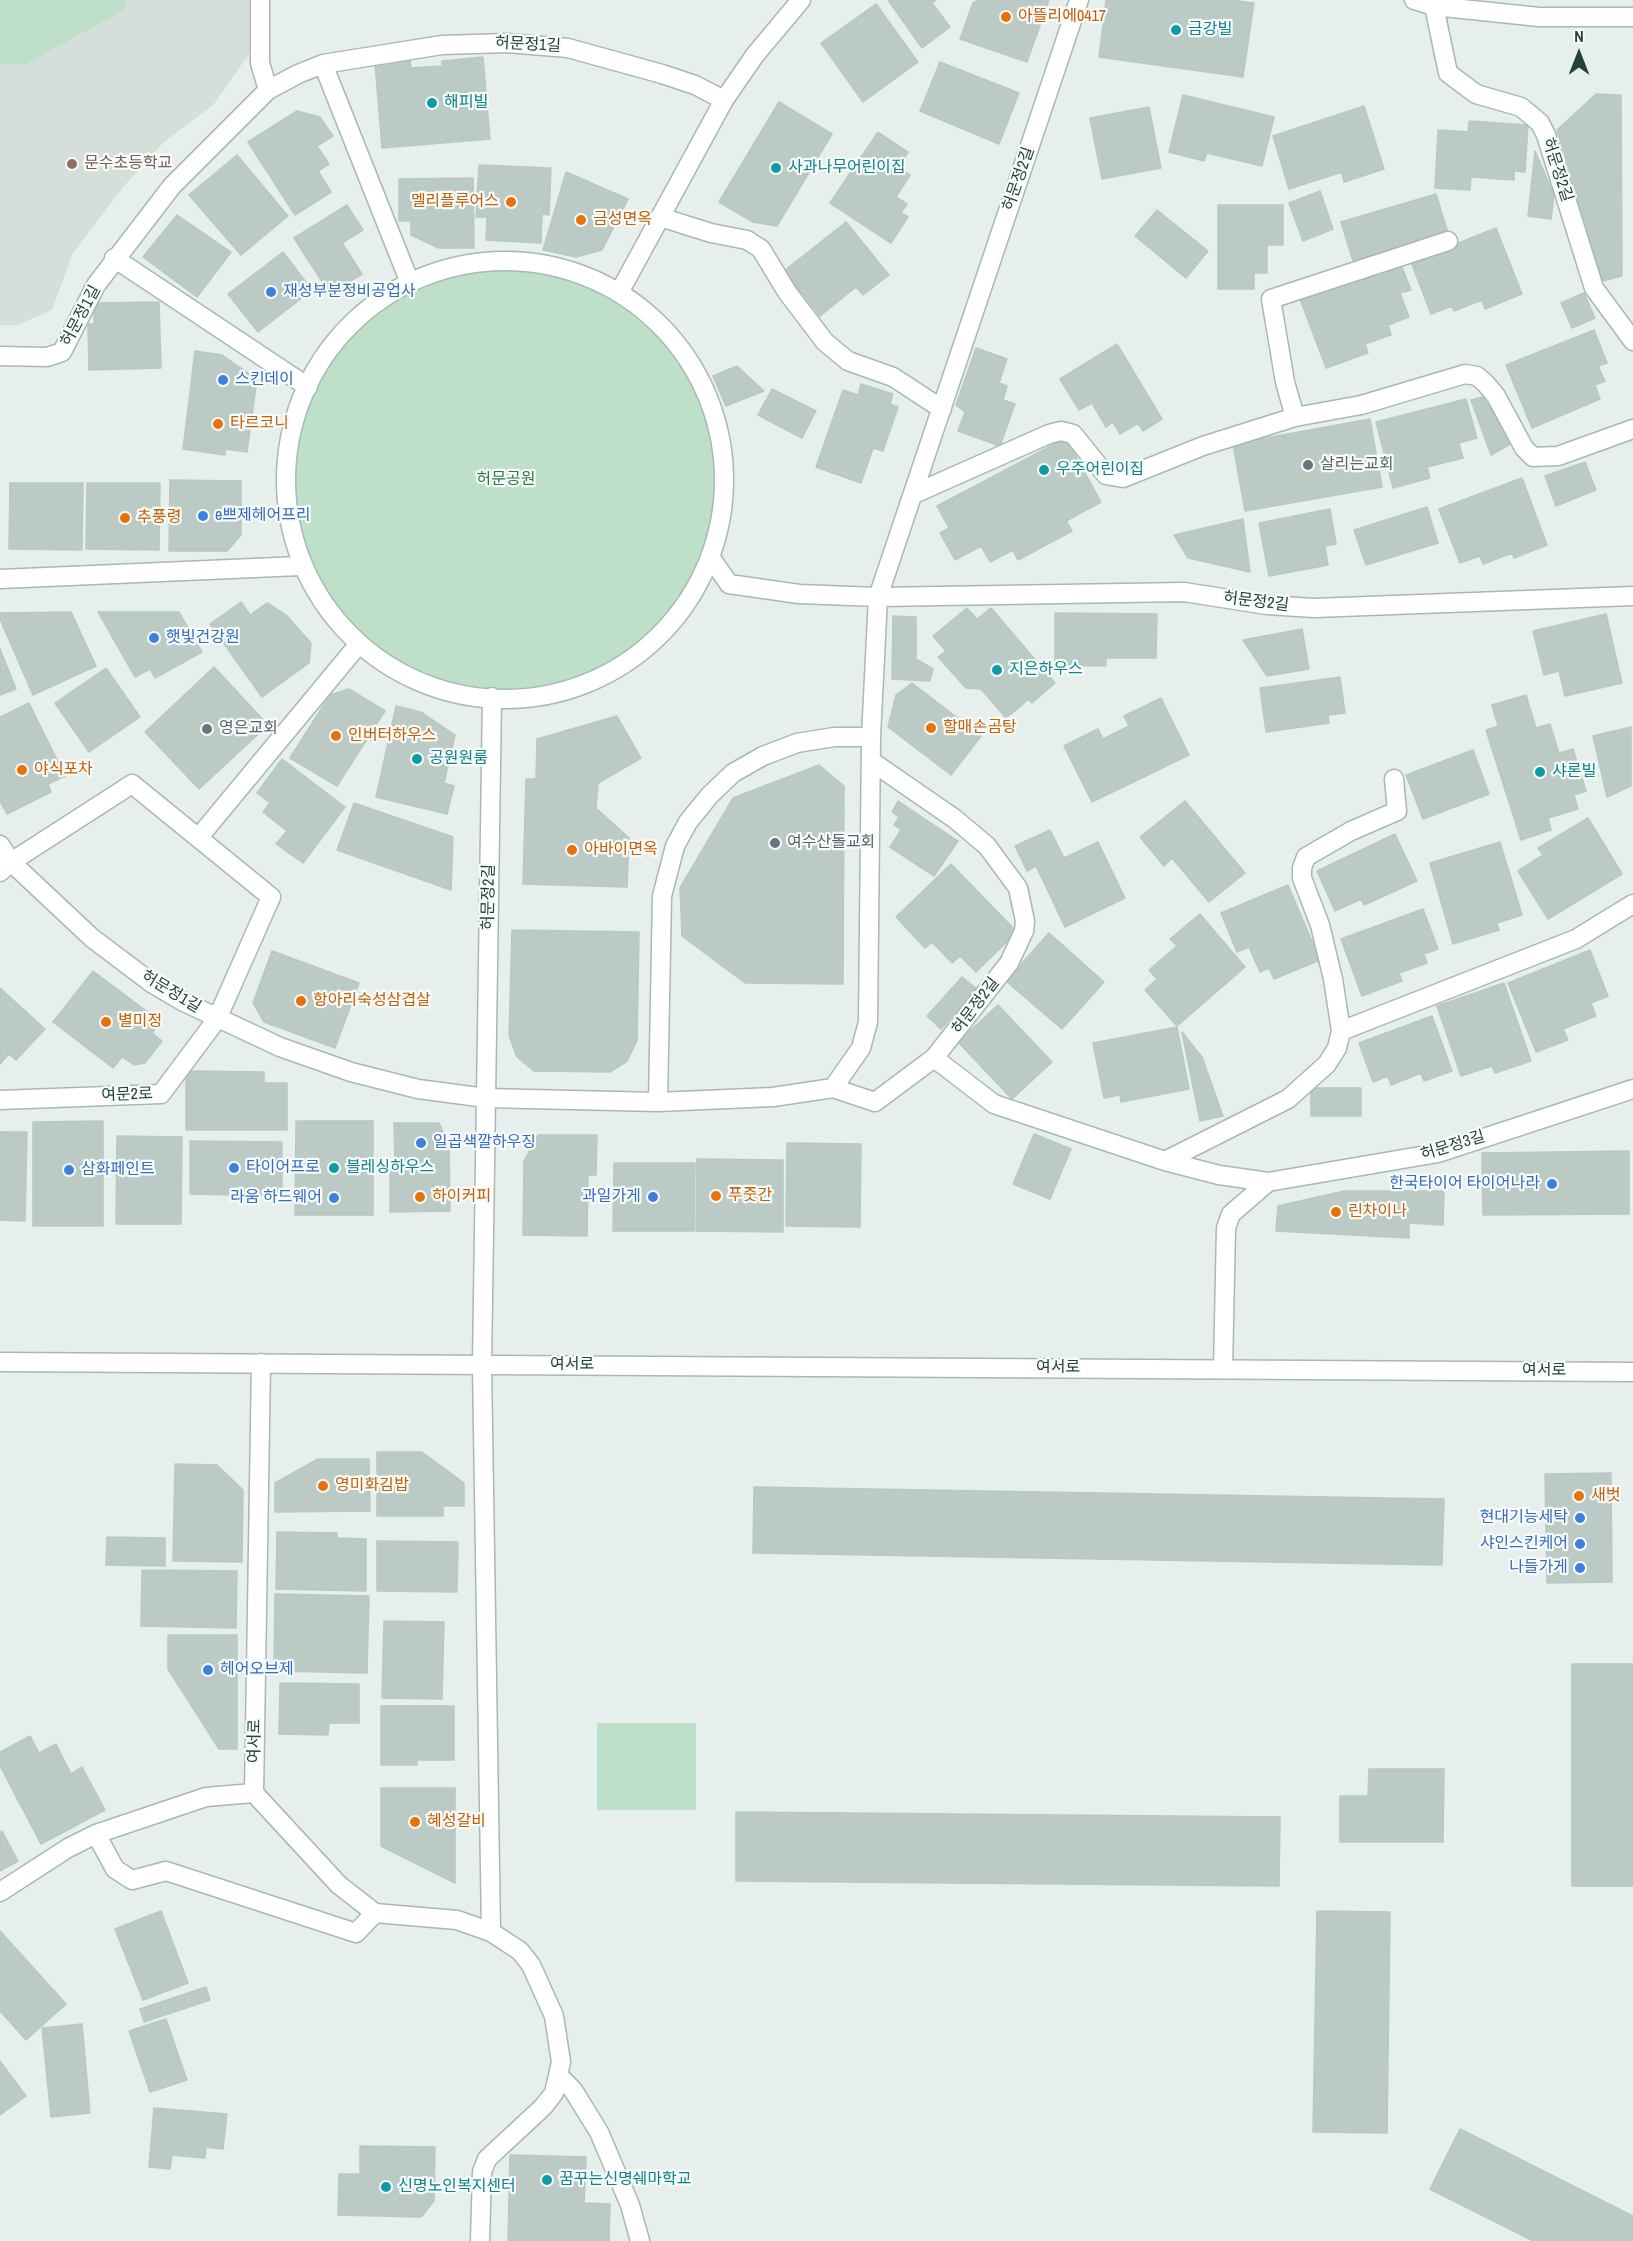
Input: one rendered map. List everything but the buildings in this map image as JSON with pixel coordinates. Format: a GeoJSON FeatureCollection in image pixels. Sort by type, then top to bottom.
{"type":"FeatureCollection","features":[{"type":"Feature","properties":{"kind":"street"},"geometry":{"type":"LineString","coordinates":[[260,0],[260,63],[268,90]]}},
{"type":"Feature","properties":{"kind":"street"},"geometry":{"type":"LineString","coordinates":[[620,291],[724,100],[755,55],[801,0]]}},
{"type":"Feature","properties":{"kind":"street","name":"허문정2길"},"geometry":{"type":"LineString","coordinates":[[833,1088],[861,1048],[868,1022],[871,737],[878,597],[1079,0]]}},
{"type":"Feature","properties":{"kind":"street"},"geometry":{"type":"LineString","coordinates":[[1413,0],[1434,6],[1539,17],[1633,17]]}},
{"type":"Feature","properties":{"kind":"street","name":"허문정2길"},"geometry":{"type":"LineString","coordinates":[[1434,6],[1448,73],[1476,94],[1521,107],[1540,123],[1546,135],[1594,288],[1633,341]]}},
{"type":"Feature","properties":{"kind":"street","name":"허문정1길"},"geometry":{"type":"LineString","coordinates":[[0,356],[47,357],[62,352],[96,285],[114,258],[172,186],[268,90],[323,64],[441,45],[507,43],[568,48],[662,74],[724,100]]}},
{"type":"Feature","properties":{"kind":"street"},"geometry":{"type":"LineString","coordinates":[[323,64],[410,283]]}},
{"type":"Feature","properties":{"kind":"street"},"geometry":{"type":"LineString","coordinates":[[660,217],[711,233],[747,240],[761,249],[793,301],[825,342],[848,361],[893,377],[942,409]]}},
{"type":"Feature","properties":{"kind":"street"},"geometry":{"type":"LineString","coordinates":[[1295,417],[1285,382],[1271,300],[1448,241]]}},
{"type":"Feature","properties":{"kind":"street"},"geometry":{"type":"LineString","coordinates":[[114,258],[308,387]]}},
{"type":"Feature","properties":{"kind":"street"},"geometry":{"type":"LineString","coordinates":[[492,260],[558,266],[620,291],[660,323],[692,362],[714,408],[725,468],[724,509],[711,558],[683,609],[643,651],[593,681],[537,696],[479,697],[428,684],[358,645],[324,612],[300,566],[288,528],[285,482],[294,416],[323,356],[369,306],[428,274],[492,260]]}},
{"type":"Feature","properties":{"kind":"street"},"geometry":{"type":"LineString","coordinates":[[914,494],[1048,434],[1061,431],[1073,434],[1106,475],[1118,478],[1203,446],[1295,417],[1361,405],[1465,374],[1477,376],[1496,396],[1524,448],[1533,457],[1558,456],[1633,429]]}},
{"type":"Feature","properties":{"kind":"street","name":"허문정2길"},"geometry":{"type":"LineString","coordinates":[[711,558],[729,584],[800,594],[878,597],[1184,592],[1267,605],[1314,608],[1633,596]]}},
{"type":"Feature","properties":{"kind":"street"},"geometry":{"type":"LineString","coordinates":[[0,579],[300,566]]}},
{"type":"Feature","properties":{"kind":"street"},"geometry":{"type":"LineString","coordinates":[[199,837],[358,645]]}},
{"type":"Feature","properties":{"kind":"street","name":"허문정2길"},"geometry":{"type":"LineString","coordinates":[[482,1365],[492,697]]}},
{"type":"Feature","properties":{"kind":"street"},"geometry":{"type":"LineString","coordinates":[[658,1102],[662,896],[675,846],[688,822],[710,795],[734,773],[763,756],[796,743],[834,737],[871,737]]}},
{"type":"Feature","properties":{"kind":"street","name":"허문정2길"},"geometry":{"type":"LineString","coordinates":[[217,1019],[280,1047],[351,1072],[418,1089],[486,1098],[658,1102],[773,1097],[833,1088],[875,1102],[934,1058],[1009,963],[1024,931],[1024,904],[1010,873],[987,846],[955,819],[871,761]]}},
{"type":"Feature","properties":{"kind":"street"},"geometry":{"type":"LineString","coordinates":[[1165,1161],[1288,1099],[1327,1064],[1337,1048],[1341,1031],[1334,979],[1320,925],[1302,878],[1302,868],[1306,857],[1352,831],[1397,811],[1394,779]]}},
{"type":"Feature","properties":{"kind":"street","name":"허문정1길"},"geometry":{"type":"LineString","coordinates":[[0,844],[5,867],[63,914],[125,963],[182,1001],[217,1019],[271,897],[132,784],[5,867]]}},
{"type":"Feature","properties":{"kind":"street"},"geometry":{"type":"LineString","coordinates":[[1341,1031],[1576,939],[1633,904]]}},
{"type":"Feature","properties":{"kind":"street","name":"여문2로"},"geometry":{"type":"LineString","coordinates":[[0,1100],[161,1094],[217,1019]]}},
{"type":"Feature","properties":{"kind":"street","name":"허문정3길"},"geometry":{"type":"LineString","coordinates":[[934,1058],[994,1104],[1104,1143],[1165,1161],[1219,1174],[1268,1182],[1438,1154],[1633,1089]]}},
{"type":"Feature","properties":{"kind":"street"},"geometry":{"type":"LineString","coordinates":[[1223,1369],[1226,1228],[1231,1214],[1268,1182]]}},
{"type":"Feature","properties":{"kind":"street","name":"여서로"},"geometry":{"type":"LineString","coordinates":[[0,1362],[1633,1372]]}},
{"type":"Feature","properties":{"kind":"street","name":"여서로"},"geometry":{"type":"LineString","coordinates":[[254,1793],[261,1363]]}},
{"type":"Feature","properties":{"kind":"street"},"geometry":{"type":"LineString","coordinates":[[482,1365],[491,1932]]}},
{"type":"Feature","properties":{"kind":"street"},"geometry":{"type":"LineString","coordinates":[[0,1892],[68,1848],[96,1834],[206,1797],[254,1793],[339,1885],[375,1913],[457,1920],[491,1932],[520,1951],[531,1965],[548,1997],[560,2046],[559,2076],[554,2093],[543,2107],[487,2159],[482,2172],[480,2241]]}},
{"type":"Feature","properties":{"kind":"street"},"geometry":{"type":"LineString","coordinates":[[96,1834],[115,1869],[132,1880],[166,1871],[356,1933],[375,1913]]}},
{"type":"Feature","properties":{"kind":"street"},"geometry":{"type":"LineString","coordinates":[[559,2076],[573,2090],[599,2132],[630,2205],[640,2241]]}},
{"type":"Feature","properties":{"kind":"shaded area","name":"문수초등학교"},"geometry":{"type":"Polygon","coordinates":[[[0,0],[249,0],[249,54],[214,104],[163,143],[124,186],[73,253],[52,310],[17,325],[0,325],[0,0]]]}},
{"type":"Feature","properties":{"kind":"green space"},"geometry":{"type":"Polygon","coordinates":[[[0,0],[127,0],[124,10],[26,64],[0,64],[0,0]]]}},
{"type":"Feature","properties":{"kind":"green space","name":"허문공원"},"geometry":{"type":"Polygon","coordinates":[[[506,267],[548,271],[588,283],[624,303],[657,329],[683,362],[703,398],[715,438],[719,480],[715,522],[703,562],[683,598],[657,631],[624,657],[588,677],[548,689],[506,693],[464,689],[424,677],[388,657],[355,631],[329,598],[309,562],[297,522],[293,480],[297,438],[309,398],[329,362],[355,329],[388,303],[424,283],[464,271],[506,267]]]}},
{"type":"Feature","properties":{"kind":"green space"},"geometry":{"type":"Polygon","coordinates":[[[597,1723],[696,1723],[696,1810],[597,1810],[597,1723]]]}},
{"type":"Feature","properties":{"kind":"place","name":"아뜰리에0417"},"geometry":{"type":"Point","coordinates":[1006,17]}},
{"type":"Feature","properties":{"kind":"place","name":"금강빌"},"geometry":{"type":"Point","coordinates":[1176,30]}},
{"type":"Feature","properties":{"kind":"place","name":"해피빌"},"geometry":{"type":"Point","coordinates":[432,103]}},
{"type":"Feature","properties":{"kind":"place","name":"문수초등학교"},"geometry":{"type":"Point","coordinates":[72,164]}},
{"type":"Feature","properties":{"kind":"place","name":"사과나무어린이집"},"geometry":{"type":"Point","coordinates":[776,168]}},
{"type":"Feature","properties":{"kind":"place","name":"멜리플루어스"},"geometry":{"type":"Point","coordinates":[511,202]}},
{"type":"Feature","properties":{"kind":"place","name":"금성면옥"},"geometry":{"type":"Point","coordinates":[581,220]}},
{"type":"Feature","properties":{"kind":"place","name":"재성부분정비공업사"},"geometry":{"type":"Point","coordinates":[271,292]}},
{"type":"Feature","properties":{"kind":"place","name":"스킨데이"},"geometry":{"type":"Point","coordinates":[223,380]}},
{"type":"Feature","properties":{"kind":"place","name":"타르코니"},"geometry":{"type":"Point","coordinates":[218,424]}},
{"type":"Feature","properties":{"kind":"place","name":"살리는교회"},"geometry":{"type":"Point","coordinates":[1308,465]}},
{"type":"Feature","properties":{"kind":"place","name":"우주어린이집"},"geometry":{"type":"Point","coordinates":[1044,470]}},
{"type":"Feature","properties":{"kind":"place","name":"e쁘제헤어프리"},"geometry":{"type":"Point","coordinates":[203,516]}},
{"type":"Feature","properties":{"kind":"place","name":"추풍령"},"geometry":{"type":"Point","coordinates":[125,518]}},
{"type":"Feature","properties":{"kind":"place","name":"햇빛건강원"},"geometry":{"type":"Point","coordinates":[154,638]}},
{"type":"Feature","properties":{"kind":"place","name":"지은하우스"},"geometry":{"type":"Point","coordinates":[997,670]}},
{"type":"Feature","properties":{"kind":"place","name":"할매손곰탕"},"geometry":{"type":"Point","coordinates":[931,728]}},
{"type":"Feature","properties":{"kind":"place","name":"영은교회"},"geometry":{"type":"Point","coordinates":[207,729]}},
{"type":"Feature","properties":{"kind":"place","name":"인버터하우스"},"geometry":{"type":"Point","coordinates":[336,736]}},
{"type":"Feature","properties":{"kind":"place","name":"공원원룸"},"geometry":{"type":"Point","coordinates":[417,759]}},
{"type":"Feature","properties":{"kind":"place","name":"야식포차"},"geometry":{"type":"Point","coordinates":[22,770]}},
{"type":"Feature","properties":{"kind":"place","name":"샤론빌"},"geometry":{"type":"Point","coordinates":[1540,772]}},
{"type":"Feature","properties":{"kind":"place","name":"여수산돌교회"},"geometry":{"type":"Point","coordinates":[775,843]}},
{"type":"Feature","properties":{"kind":"place","name":"아바이면옥"},"geometry":{"type":"Point","coordinates":[572,850]}},
{"type":"Feature","properties":{"kind":"place","name":"항아리숙성삼겹살"},"geometry":{"type":"Point","coordinates":[301,1001]}},
{"type":"Feature","properties":{"kind":"place","name":"별미정"},"geometry":{"type":"Point","coordinates":[106,1022]}},
{"type":"Feature","properties":{"kind":"place","name":"일곱색깔하우징"},"geometry":{"type":"Point","coordinates":[421,1143]}},
{"type":"Feature","properties":{"kind":"place","name":"타이어프로"},"geometry":{"type":"Point","coordinates":[234,1168]}},
{"type":"Feature","properties":{"kind":"place","name":"블레싱하우스"},"geometry":{"type":"Point","coordinates":[334,1168]}},
{"type":"Feature","properties":{"kind":"place","name":"삼화페인트"},"geometry":{"type":"Point","coordinates":[69,1170]}},
{"type":"Feature","properties":{"kind":"place","name":"한국타이어 타이어나라"},"geometry":{"type":"Point","coordinates":[1552,1184]}},
{"type":"Feature","properties":{"kind":"place","name":"푸줏간"},"geometry":{"type":"Point","coordinates":[716,1196]}},
{"type":"Feature","properties":{"kind":"place","name":"하이커피"},"geometry":{"type":"Point","coordinates":[420,1197]}},
{"type":"Feature","properties":{"kind":"place","name":"과일가게"},"geometry":{"type":"Point","coordinates":[653,1197]}},
{"type":"Feature","properties":{"kind":"place","name":"라움 하드웨어"},"geometry":{"type":"Point","coordinates":[334,1198]}},
{"type":"Feature","properties":{"kind":"place","name":"린차이나"},"geometry":{"type":"Point","coordinates":[1336,1212]}},
{"type":"Feature","properties":{"kind":"place","name":"영미화김밥"},"geometry":{"type":"Point","coordinates":[323,1486]}},
{"type":"Feature","properties":{"kind":"place","name":"새벗"},"geometry":{"type":"Point","coordinates":[1579,1496]}},
{"type":"Feature","properties":{"kind":"place","name":"현대기능세탁"},"geometry":{"type":"Point","coordinates":[1580,1518]}},
{"type":"Feature","properties":{"kind":"place","name":"샤인스킨케어"},"geometry":{"type":"Point","coordinates":[1580,1544]}},
{"type":"Feature","properties":{"kind":"place","name":"나들가게"},"geometry":{"type":"Point","coordinates":[1580,1568]}},
{"type":"Feature","properties":{"kind":"place","name":"헤어오브제"},"geometry":{"type":"Point","coordinates":[208,1670]}},
{"type":"Feature","properties":{"kind":"place","name":"혜성갈비"},"geometry":{"type":"Point","coordinates":[415,1822]}},
{"type":"Feature","properties":{"kind":"place","name":"꿈꾸는신명쉐마학교"},"geometry":{"type":"Point","coordinates":[547,2180]}},
{"type":"Feature","properties":{"kind":"place","name":"신명노인복지센터"},"geometry":{"type":"Point","coordinates":[386,2187]}}]}
